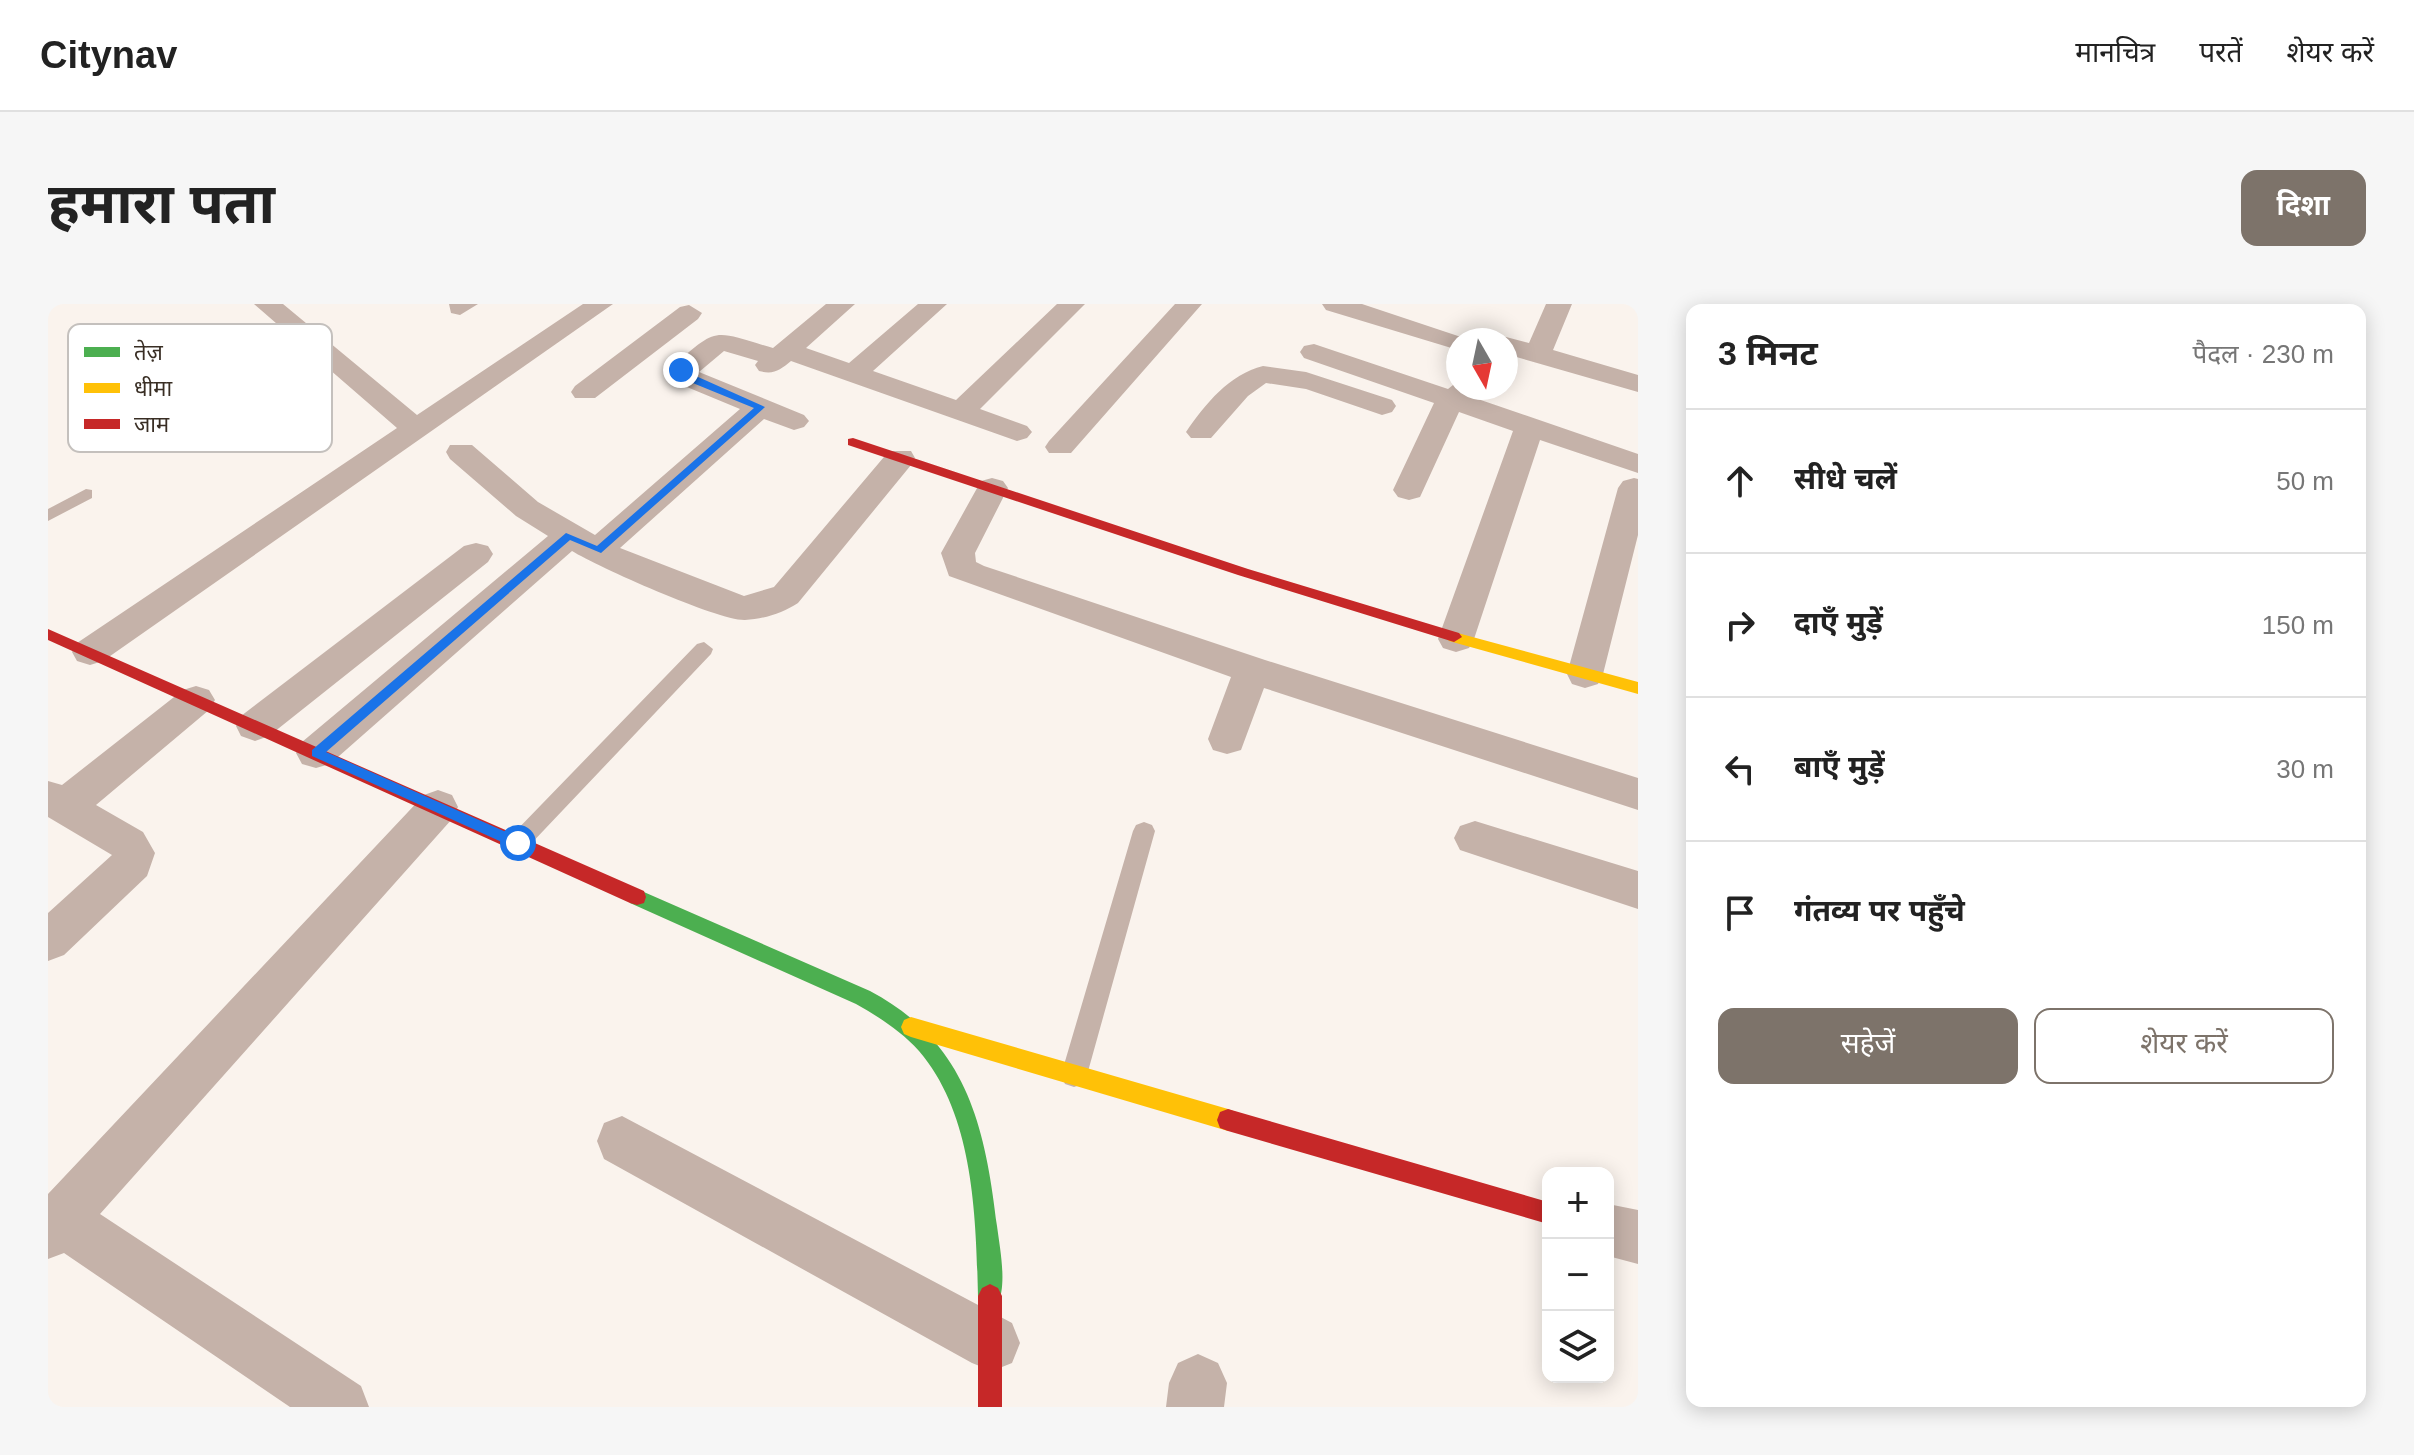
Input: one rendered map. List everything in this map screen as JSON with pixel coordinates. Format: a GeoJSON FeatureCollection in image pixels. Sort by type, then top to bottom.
{"type":"FeatureCollection","features":[{"type":"Feature","properties":{"kind":"street"},"geometry":{"type":"LineString","coordinates":[[267,304],[291,324]]}},
{"type":"Feature","properties":{"kind":"street"},"geometry":{"type":"LineString","coordinates":[[316,753],[583,543],[746,401],[782,354],[842,304]]}},
{"type":"Feature","properties":{"kind":"street"},"geometry":{"type":"LineString","coordinates":[[853,374],[934,304]]}},
{"type":"Feature","properties":{"kind":"street"},"geometry":{"type":"LineString","coordinates":[[1060,447],[1189,304]]}},
{"type":"Feature","properties":{"kind":"street"},"geometry":{"type":"LineString","coordinates":[[1335,304],[1446,338]]}},
{"type":"Feature","properties":{"kind":"street"},"geometry":{"type":"LineString","coordinates":[[90,652],[416,429],[581,342],[594,305]]}},
{"type":"Feature","properties":{"kind":"street"},"geometry":{"type":"LineString","coordinates":[[960,412],[1067,305]]}},
{"type":"Feature","properties":{"kind":"street"},"geometry":{"type":"LineString","coordinates":[[1539,352],[1549,306]]}},
{"type":"Feature","properties":{"kind":"street"},"geometry":{"type":"LineString","coordinates":[[585,392],[689,313]]}},
{"type":"Feature","properties":{"kind":"street"},"geometry":{"type":"LineString","coordinates":[[794,421],[681,376],[679,372],[719,341],[782,354],[853,374],[1017,432]]}},
{"type":"Feature","properties":{"kind":"street"},"geometry":{"type":"LineString","coordinates":[[581,342],[629,359]]}},
{"type":"Feature","properties":{"kind":"street"},"geometry":{"type":"LineString","coordinates":[[1518,348],[1638,384]]}},
{"type":"Feature","properties":{"kind":"street"},"geometry":{"type":"LineString","coordinates":[[1314,352],[1451,405],[1529,428],[1636,476],[1585,674]]}},
{"type":"Feature","properties":{"kind":"street"},"geometry":{"type":"LineString","coordinates":[[332,359],[416,429]]}},
{"type":"Feature","properties":{"kind":"street"},"geometry":{"type":"LineString","coordinates":[[1201,432],[1246,383],[1261,374],[1451,405]]}},
{"type":"Feature","properties":{"kind":"street"},"geometry":{"type":"LineString","coordinates":[[1409,490],[1451,405]]}},
{"type":"Feature","properties":{"kind":"street"},"geometry":{"type":"LineString","coordinates":[[1456,639],[1529,428]]}},
{"type":"Feature","properties":{"kind":"street"},"geometry":{"type":"LineString","coordinates":[[853,442],[1294,590],[1456,639],[1638,688]]}},
{"type":"Feature","properties":{"kind":"street"},"geometry":{"type":"LineString","coordinates":[[461,452],[527,509],[583,543],[743,608],[761,607],[786,595],[900,458]]}},
{"type":"Feature","properties":{"kind":"street"},"geometry":{"type":"LineString","coordinates":[[992,488],[958,553],[961,568],[1252,670],[1638,794]]}},
{"type":"Feature","properties":{"kind":"street"},"geometry":{"type":"LineString","coordinates":[[255,726],[476,554]]}},
{"type":"Feature","properties":{"kind":"street"},"geometry":{"type":"LineString","coordinates":[[48,634],[884,1007],[911,1027],[940,1063],[963,1119],[973,1157],[987,1252],[992,1343],[990,1407]]}},
{"type":"Feature","properties":{"kind":"street"},"geometry":{"type":"LineString","coordinates":[[1227,739],[1252,670]]}},
{"type":"Feature","properties":{"kind":"street"},"geometry":{"type":"LineString","coordinates":[[48,941],[132,863],[134,853],[128,844],[56,802],[196,700]]}},
{"type":"Feature","properties":{"kind":"street"},"geometry":{"type":"LineString","coordinates":[[340,1407],[54,1226],[438,807]]}},
{"type":"Feature","properties":{"kind":"street"},"geometry":{"type":"LineString","coordinates":[[1475,838],[1638,890]]}},
{"type":"Feature","properties":{"kind":"street"},"geometry":{"type":"LineString","coordinates":[[911,1027],[1542,1211]]}},
{"type":"Feature","properties":{"kind":"street"},"geometry":{"type":"LineString","coordinates":[[622,1141],[992,1343]]}},
{"type":"Feature","properties":{"kind":"street"},"geometry":{"type":"LineString","coordinates":[[1614,1231],[1638,1237]]}},
{"type":"Feature","properties":{"kind":"lane"},"geometry":{"type":"LineString","coordinates":[[48,516],[86,494]]}},
{"type":"Feature","properties":{"kind":"lane"},"geometry":{"type":"LineString","coordinates":[[518,843],[704,649]]}},
{"type":"Feature","properties":{"kind":"lane"},"geometry":{"type":"LineString","coordinates":[[1074,1075],[1144,831]]}},
{"type":"Feature","properties":{"kind":"traffic: fast"},"geometry":{"type":"LineString","coordinates":[[637,897],[863,997],[898,1018],[928,1046],[945,1071],[970,1132],[983,1199],[990,1296]]}},
{"type":"Feature","properties":{"kind":"traffic: slow"},"geometry":{"type":"LineString","coordinates":[[1454,637],[1638,688]]}},
{"type":"Feature","properties":{"kind":"traffic: slow"},"geometry":{"type":"LineString","coordinates":[[911,1027],[1228,1120]]}},
{"type":"Feature","properties":{"kind":"traffic: jam"},"geometry":{"type":"LineString","coordinates":[[853,442],[1243,572],[1454,637]]}},
{"type":"Feature","properties":{"kind":"traffic: jam"},"geometry":{"type":"LineString","coordinates":[[48,634],[637,897]]}},
{"type":"Feature","properties":{"kind":"traffic: jam"},"geometry":{"type":"LineString","coordinates":[[1228,1120],[1542,1211]]}},
{"type":"Feature","properties":{"kind":"traffic: jam"},"geometry":{"type":"LineString","coordinates":[[990,1296],[990,1407]]}},
{"type":"Feature","properties":{"kind":"route"},"geometry":{"type":"LineString","coordinates":[[518,843],[316,753],[569,536],[597,551],[760,407],[681,376],[681,370]]}}]}
